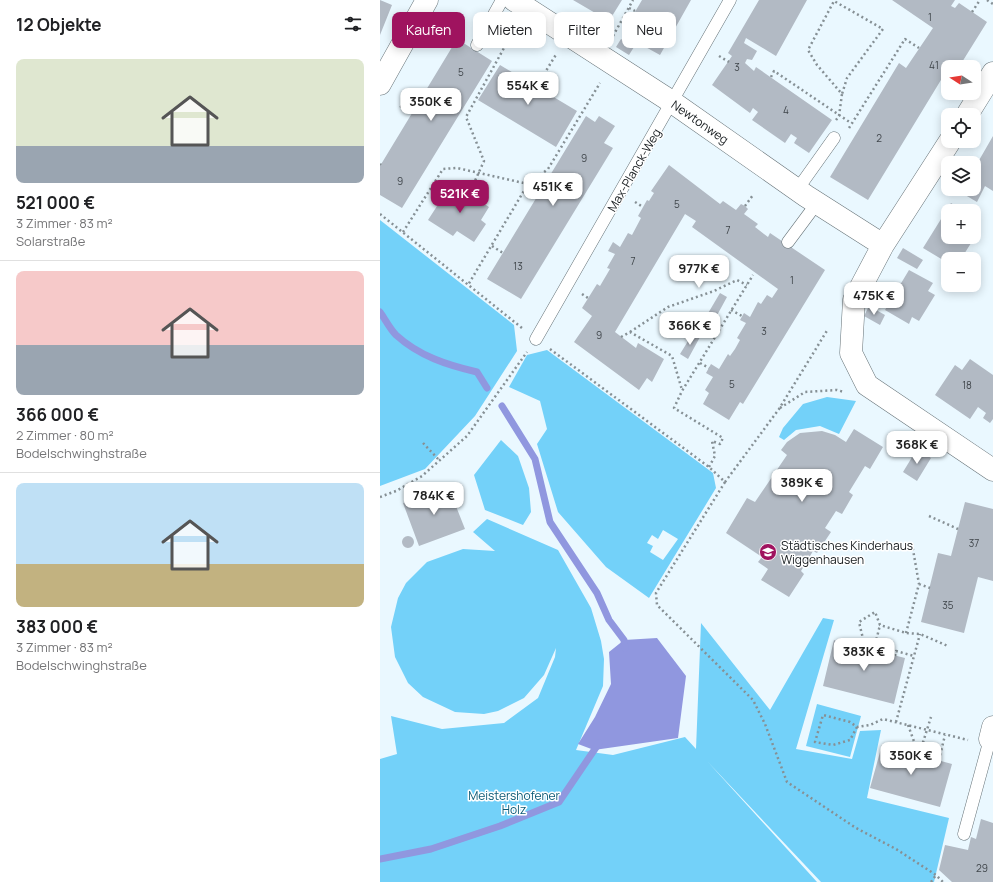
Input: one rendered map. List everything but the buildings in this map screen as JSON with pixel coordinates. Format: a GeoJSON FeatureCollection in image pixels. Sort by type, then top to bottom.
{"type":"FeatureCollection","features":[{"type":"Feature","properties":{"kind":"street"},"geometry":{"type":"LineString","coordinates":[[380,84],[427,0]]}},
{"type":"Feature","properties":{"kind":"street","name":"Newtonweg"},"geometry":{"type":"LineString","coordinates":[[520,4],[554,26]]}},
{"type":"Feature","properties":{"kind":"street","name":"Newtonweg"},"geometry":{"type":"LineString","coordinates":[[588,48],[672,102],[797,190],[883,245]]}},
{"type":"Feature","properties":{"kind":"street"},"geometry":{"type":"LineString","coordinates":[[971,108],[993,74]]}},
{"type":"Feature","properties":{"kind":"street"},"geometry":{"type":"LineString","coordinates":[[945,148],[883,245],[854,300],[851,353],[867,386],[993,470]]}},
{"type":"Feature","properties":{"kind":"lane"},"geometry":{"type":"LineString","coordinates":[[495,12],[502,0]]}},
{"type":"Feature","properties":{"kind":"lane","name":"Max-Planck-Weg"},"geometry":{"type":"LineString","coordinates":[[536,339],[730,0]]}},
{"type":"Feature","properties":{"kind":"lane"},"geometry":{"type":"LineString","coordinates":[[797,190],[834,138]]}},
{"type":"Feature","properties":{"kind":"lane"},"geometry":{"type":"LineString","coordinates":[[788,242],[817,203]]}},
{"type":"Feature","properties":{"kind":"lane"},"geometry":{"type":"LineString","coordinates":[[964,834],[990,737]]}},
{"type":"Feature","properties":{"kind":"path"},"geometry":{"type":"LineString","coordinates":[[468,285],[528,184],[548,169],[569,133],[607,60],[633,0]]}},
{"type":"Feature","properties":{"kind":"path"},"geometry":{"type":"LineString","coordinates":[[972,12],[980,0]]}},
{"type":"Feature","properties":{"kind":"path"},"geometry":{"type":"LineString","coordinates":[[987,0],[993,4]]}},
{"type":"Feature","properties":{"kind":"path"},"geometry":{"type":"LineString","coordinates":[[835,121],[839,116],[842,94],[847,78],[883,29],[834,1],[808,50],[817,65],[842,94]]}},
{"type":"Feature","properties":{"kind":"path"},"geometry":{"type":"LineString","coordinates":[[469,194],[484,161],[466,117],[483,85],[520,4]]}},
{"type":"Feature","properties":{"kind":"path"},"geometry":{"type":"LineString","coordinates":[[629,8],[635,11]]}},
{"type":"Feature","properties":{"kind":"path"},"geometry":{"type":"LineString","coordinates":[[848,129],[905,39],[919,48]]}},
{"type":"Feature","properties":{"kind":"path"},"geometry":{"type":"LineString","coordinates":[[536,87],[560,48]]}},
{"type":"Feature","properties":{"kind":"path"},"geometry":{"type":"LineString","coordinates":[[771,77],[774,71],[851,123]]}},
{"type":"Feature","properties":{"kind":"path"},"geometry":{"type":"LineString","coordinates":[[478,83],[483,85]]}},
{"type":"Feature","properties":{"kind":"path"},"geometry":{"type":"LineString","coordinates":[[400,106],[412,113]]}},
{"type":"Feature","properties":{"kind":"path"},"geometry":{"type":"LineString","coordinates":[[569,133],[574,136]]}},
{"type":"Feature","properties":{"kind":"path"},"geometry":{"type":"LineString","coordinates":[[403,232],[442,169],[457,168],[528,184],[539,194]]}},
{"type":"Feature","properties":{"kind":"path"},"geometry":{"type":"LineString","coordinates":[[745,206],[753,194]]}},
{"type":"Feature","properties":{"kind":"path"},"geometry":{"type":"LineString","coordinates":[[380,214],[536,339],[709,467],[724,482]]}},
{"type":"Feature","properties":{"kind":"path"},"geometry":{"type":"LineString","coordinates":[[492,246],[503,253]]}},
{"type":"Feature","properties":{"kind":"path"},"geometry":{"type":"LineString","coordinates":[[709,467],[715,456],[712,441],[720,444],[724,438],[674,408],[682,391],[753,275]]}},
{"type":"Feature","properties":{"kind":"path"},"geometry":{"type":"LineString","coordinates":[[621,337],[668,307],[714,291],[737,280],[747,285]]}},
{"type":"Feature","properties":{"kind":"path"},"geometry":{"type":"LineString","coordinates":[[731,310],[742,316]]}},
{"type":"Feature","properties":{"kind":"path"},"geometry":{"type":"LineString","coordinates":[[830,327],[779,409],[724,482],[656,593],[657,605],[753,700],[765,724],[787,782],[856,828],[896,849],[936,875],[943,882]]}},
{"type":"Feature","properties":{"kind":"path"},"geometry":{"type":"LineString","coordinates":[[630,332],[672,356],[682,391]]}},
{"type":"Feature","properties":{"kind":"path"},"geometry":{"type":"LineString","coordinates":[[380,497],[403,487],[422,476],[467,436],[536,339]]}},
{"type":"Feature","properties":{"kind":"path"},"geometry":{"type":"LineString","coordinates":[[700,363],[709,368]]}},
{"type":"Feature","properties":{"kind":"path"},"geometry":{"type":"LineString","coordinates":[[779,409],[805,392],[837,390],[851,394]]}},
{"type":"Feature","properties":{"kind":"path"},"geometry":{"type":"LineString","coordinates":[[423,443],[440,461]]}},
{"type":"Feature","properties":{"kind":"path"},"geometry":{"type":"LineString","coordinates":[[929,516],[958,530]]}},
{"type":"Feature","properties":{"kind":"path"},"geometry":{"type":"LineString","coordinates":[[906,633],[919,584],[912,544]]}},
{"type":"Feature","properties":{"kind":"path"},"geometry":{"type":"LineString","coordinates":[[919,584],[930,588]]}},
{"type":"Feature","properties":{"kind":"path"},"geometry":{"type":"LineString","coordinates":[[875,612],[880,625],[874,650],[871,646],[864,643],[859,622],[875,612]]}},
{"type":"Feature","properties":{"kind":"path"},"geometry":{"type":"LineString","coordinates":[[880,625],[906,633],[920,634],[948,646]]}},
{"type":"Feature","properties":{"kind":"path"},"geometry":{"type":"LineString","coordinates":[[896,722],[920,634]]}},
{"type":"Feature","properties":{"kind":"path"},"geometry":{"type":"LineString","coordinates":[[895,656],[896,651],[914,656]]}},
{"type":"Feature","properties":{"kind":"path"},"geometry":{"type":"LineString","coordinates":[[857,727],[850,740],[833,745],[815,742],[823,715],[850,722],[857,727],[870,725],[883,719],[945,735],[990,737]]}},
{"type":"Feature","properties":{"kind":"path"},"geometry":{"type":"LineString","coordinates":[[908,725],[919,755],[931,717]]}},
{"type":"Feature","properties":{"kind":"path"},"geometry":{"type":"LineString","coordinates":[[939,760],[945,735]]}},
{"type":"Feature","properties":{"kind":"path"},"geometry":{"type":"LineString","coordinates":[[931,882],[936,875]]}},
{"type":"Feature","properties":{"kind":"green space"},"geometry":{"type":"Polygon","coordinates":[[[380,220],[514,325],[517,351],[475,416],[425,469],[380,486],[380,220]]]}},
{"type":"Feature","properties":{"kind":"green space"},"geometry":{"type":"Polygon","coordinates":[[[547,350],[713,473],[716,488],[649,598],[606,567],[558,512],[537,444],[547,429],[540,401],[509,387],[527,355],[547,350]],[[663,530],[658,539],[652,535],[647,543],[653,546],[650,552],[663,560],[678,539],[663,530]]]}},
{"type":"Feature","properties":{"kind":"green space"},"geometry":{"type":"Polygon","coordinates":[[[827,397],[856,401],[839,434],[820,426],[796,430],[784,440],[779,437],[783,428],[803,404],[827,397]]]}},
{"type":"Feature","properties":{"kind":"green space"},"geometry":{"type":"Polygon","coordinates":[[[501,440],[518,456],[529,488],[531,512],[523,525],[485,510],[474,475],[501,440]]]}},
{"type":"Feature","properties":{"kind":"green space","name":"Meistershofener Holz"},"geometry":{"type":"Polygon","coordinates":[[[487,519],[558,550],[591,608],[601,641],[604,659],[603,686],[576,750],[613,755],[685,737],[696,749],[701,623],[770,710],[823,618],[834,620],[796,749],[852,759],[860,731],[881,730],[867,798],[949,818],[934,882],[821,882],[707,761],[817,882],[380,882],[380,759],[397,754],[391,716],[442,729],[504,723],[538,698],[555,657],[556,648],[544,675],[524,698],[498,711],[484,714],[455,712],[423,697],[408,683],[395,657],[391,627],[398,598],[406,583],[427,562],[463,549],[495,551],[473,532],[487,519]]]}},
{"type":"Feature","properties":{"kind":"green space"},"geometry":{"type":"Polygon","coordinates":[[[817,704],[861,716],[850,757],[806,746],[817,704]]]}},
{"type":"Feature","properties":{"kind":"shaded area"},"geometry":{"type":"Polygon","coordinates":[[[657,638],[686,676],[678,738],[594,750],[578,744],[595,717],[611,684],[609,652],[624,640],[657,638]]]}},
{"type":"Feature","properties":{"kind":"waterway"},"geometry":{"type":"LineString","coordinates":[[380,312],[394,333],[414,349],[444,363],[477,372],[487,388]]}},
{"type":"Feature","properties":{"kind":"waterway"},"geometry":{"type":"LineString","coordinates":[[502,406],[535,459],[550,522],[597,593],[609,620],[624,640],[625,648]]}},
{"type":"Feature","properties":{"kind":"waterway"},"geometry":{"type":"LineString","coordinates":[[380,859],[431,849],[500,826],[559,802],[599,743]]}},
{"type":"Feature","properties":{"kind":"place","name":"Städtisches Kinderhaus Wiggenhausen"},"geometry":{"type":"Point","coordinates":[768,552]}}]}
